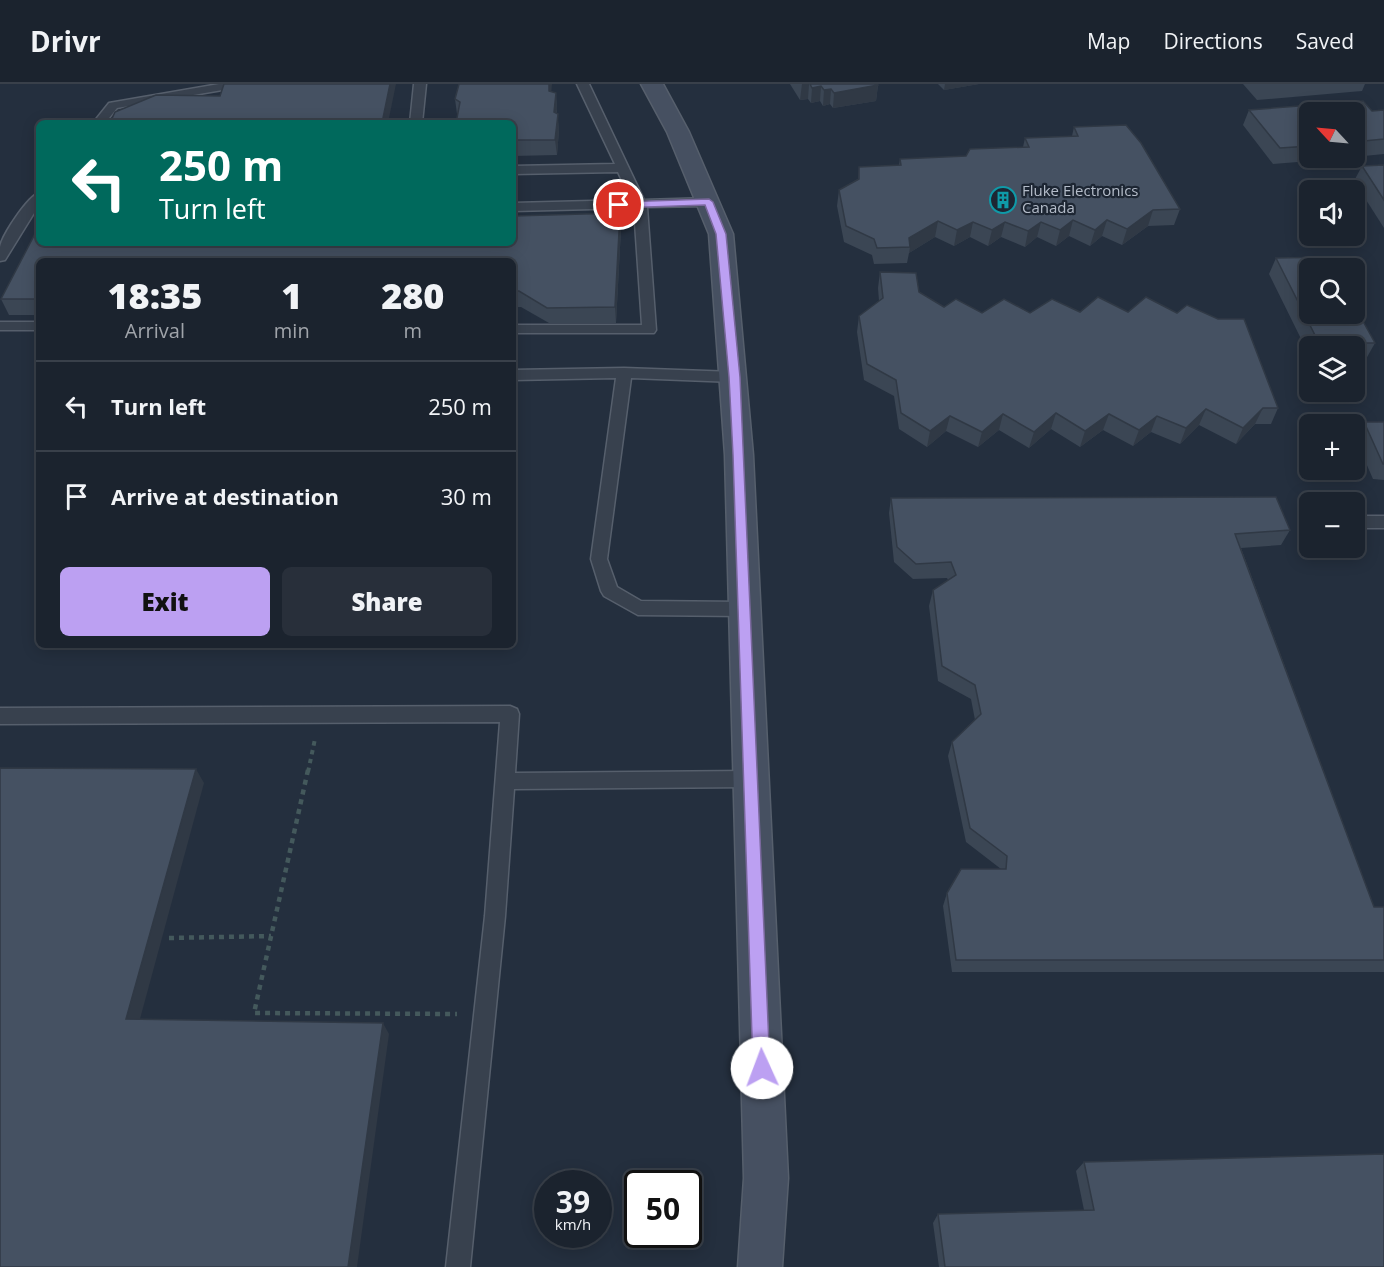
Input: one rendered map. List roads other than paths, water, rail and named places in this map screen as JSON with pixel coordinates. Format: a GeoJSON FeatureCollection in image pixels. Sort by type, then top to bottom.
{"type":"FeatureCollection","features":[{"type":"Feature","properties":{"kind":"main road"},"geometry":{"type":"LineString","coordinates":[[652,84],[678,132],[721,234],[734,377],[745,609],[766,1178],[760,1267]]}},
{"type":"Feature","properties":{"kind":"lane"},"geometry":{"type":"LineString","coordinates":[[101,120],[113,105],[240,84]]}},
{"type":"Feature","properties":{"kind":"lane"},"geometry":{"type":"LineString","coordinates":[[416,120],[420,84]]}},
{"type":"Feature","properties":{"kind":"lane"},"geometry":{"type":"LineString","coordinates":[[516,329],[649,330],[640,205],[583,84]]}},
{"type":"Feature","properties":{"kind":"lane"},"geometry":{"type":"LineString","coordinates":[[516,170],[623,168]]}},
{"type":"Feature","properties":{"kind":"lane"},"geometry":{"type":"LineString","coordinates":[[516,207],[709,202]]}},
{"type":"Feature","properties":{"kind":"lane"},"geometry":{"type":"LineString","coordinates":[[0,256],[32,214]]}},
{"type":"Feature","properties":{"kind":"lane"},"geometry":{"type":"LineString","coordinates":[[0,326],[36,326]]}},
{"type":"Feature","properties":{"kind":"lane"},"geometry":{"type":"LineString","coordinates":[[624,373],[599,559],[610,591],[638,608],[745,609]]}},
{"type":"Feature","properties":{"kind":"lane"},"geometry":{"type":"LineString","coordinates":[[516,375],[624,373],[734,377]]}},
{"type":"Feature","properties":{"kind":"lane"},"geometry":{"type":"LineString","coordinates":[[1365,522],[1384,522]]}},
{"type":"Feature","properties":{"kind":"lane"},"geometry":{"type":"LineString","coordinates":[[0,716],[510,714],[506,781],[458,1267]]}},
{"type":"Feature","properties":{"kind":"lane"},"geometry":{"type":"LineString","coordinates":[[506,781],[750,779]]}},
{"type":"Feature","properties":{"kind":"place","name":"Fluke Electronics Canada"},"geometry":{"type":"Point","coordinates":[1003,200]}}]}
